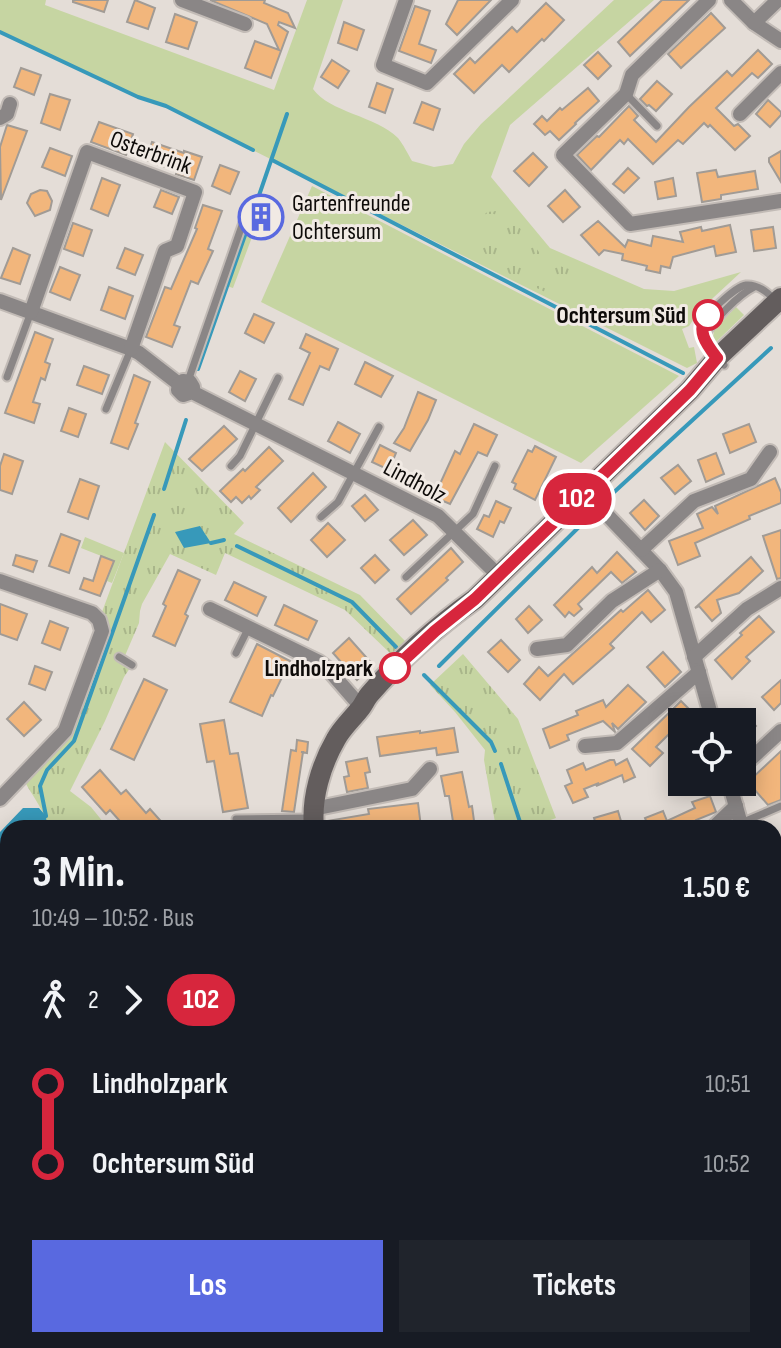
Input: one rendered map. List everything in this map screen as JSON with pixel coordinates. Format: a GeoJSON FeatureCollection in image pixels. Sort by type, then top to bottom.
{"type":"FeatureCollection","features":[{"type":"Feature","properties":{"kind":"main road"},"geometry":{"type":"LineString","coordinates":[[314,818],[321,773],[328,754],[337,736],[362,708],[373,703],[405,675],[462,619],[475,599],[779,306]]}},
{"type":"Feature","properties":{"kind":"street"},"geometry":{"type":"LineString","coordinates":[[182,0],[245,24]]}},
{"type":"Feature","properties":{"kind":"street"},"geometry":{"type":"LineString","coordinates":[[406,0],[383,65],[427,83],[512,0]]}},
{"type":"Feature","properties":{"kind":"street"},"geometry":{"type":"LineString","coordinates":[[709,0],[632,75],[626,94],[563,155],[630,224],[781,201]]}},
{"type":"Feature","properties":{"kind":"street"},"geometry":{"type":"LineString","coordinates":[[731,0],[754,23],[781,41]]}},
{"type":"Feature","properties":{"kind":"street"},"geometry":{"type":"LineString","coordinates":[[754,23],[778,0]]}},
{"type":"Feature","properties":{"kind":"street"},"geometry":{"type":"LineString","coordinates":[[740,114],[781,73]]}},
{"type":"Feature","properties":{"kind":"street"},"geometry":{"type":"LineString","coordinates":[[0,118],[7,114],[10,104]]}},
{"type":"Feature","properties":{"kind":"street","name":"Osterbrink"},"geometry":{"type":"LineString","coordinates":[[31,312],[87,152],[195,192],[177,246],[165,251],[131,349]]}},
{"type":"Feature","properties":{"kind":"street","name":"Lindholz"},"geometry":{"type":"LineString","coordinates":[[0,301],[131,349],[186,386],[438,516],[499,576]]}},
{"type":"Feature","properties":{"kind":"street"},"geometry":{"type":"LineString","coordinates":[[641,550],[694,501],[751,479],[770,452]]}},
{"type":"Feature","properties":{"kind":"street"},"geometry":{"type":"LineString","coordinates":[[585,492],[660,570],[676,592],[709,708]]}},
{"type":"Feature","properties":{"kind":"street"},"geometry":{"type":"LineString","coordinates":[[537,649],[567,645],[612,601],[660,570]]}},
{"type":"Feature","properties":{"kind":"street"},"geometry":{"type":"LineString","coordinates":[[0,581],[92,613],[99,620],[102,631],[100,650],[65,731],[0,799]]}},
{"type":"Feature","properties":{"kind":"street"},"geometry":{"type":"LineString","coordinates":[[585,746],[617,743],[747,609],[781,588]]}},
{"type":"Feature","properties":{"kind":"street"},"geometry":{"type":"LineString","coordinates":[[210,609],[319,662],[362,708]]}},
{"type":"Feature","properties":{"kind":"street"},"geometry":{"type":"LineString","coordinates":[[756,754],[781,731]]}},
{"type":"Feature","properties":{"kind":"street"},"geometry":{"type":"LineString","coordinates":[[314,818],[412,789],[430,769]]}},
{"type":"Feature","properties":{"kind":"street"},"geometry":{"type":"LineString","coordinates":[[733,796],[740,820]]}},
{"type":"Feature","properties":{"kind":"street"},"geometry":{"type":"LineString","coordinates":[[721,820],[736,806]]}},
{"type":"Feature","properties":{"kind":"lane"},"geometry":{"type":"LineString","coordinates":[[626,94],[657,126]]}},
{"type":"Feature","properties":{"kind":"lane"},"geometry":{"type":"LineString","coordinates":[[186,386],[247,211]]}},
{"type":"Feature","properties":{"kind":"lane"},"geometry":{"type":"LineString","coordinates":[[721,362],[703,337],[702,325],[708,315],[745,285],[757,287],[770,295],[779,306]]}},
{"type":"Feature","properties":{"kind":"lane"},"geometry":{"type":"LineString","coordinates":[[7,377],[31,312]]}},
{"type":"Feature","properties":{"kind":"lane"},"geometry":{"type":"LineString","coordinates":[[106,409],[131,349]]}},
{"type":"Feature","properties":{"kind":"lane"},"geometry":{"type":"LineString","coordinates":[[231,466],[240,456],[278,378]]}},
{"type":"Feature","properties":{"kind":"lane","name":"Lindholz"},"geometry":{"type":"LineString","coordinates":[[321,517],[338,502],[379,427]]}},
{"type":"Feature","properties":{"kind":"lane","name":"Lindholz"},"geometry":{"type":"LineString","coordinates":[[406,577],[473,514],[495,466]]}},
{"type":"Feature","properties":{"kind":"lane"},"geometry":{"type":"LineString","coordinates":[[236,653],[248,629]]}},
{"type":"Feature","properties":{"kind":"lane"},"geometry":{"type":"LineString","coordinates":[[119,657],[132,665]]}},
{"type":"Feature","properties":{"kind":"lane"},"geometry":{"type":"LineString","coordinates":[[753,820],[781,806]]}},
{"type":"Feature","properties":{"kind":"lane"},"geometry":{"type":"LineString","coordinates":[[236,819],[314,818]]}},
{"type":"Feature","properties":{"kind":"green space"},"geometry":{"type":"Polygon","coordinates":[[[0,0],[46,0],[45,5],[274,90],[307,0],[343,0],[313,89],[330,103],[389,131],[400,140],[412,161],[434,167],[453,164],[464,144],[481,124],[614,0],[654,0],[510,125],[491,177],[550,248],[644,289],[674,291],[741,272],[700,310],[689,326],[682,329],[689,348],[694,347],[697,363],[687,368],[167,107],[138,97],[0,31],[0,0]]]}},
{"type":"Feature","properties":{"kind":"green space"},"geometry":{"type":"Polygon","coordinates":[[[312,186],[679,376],[581,463],[261,302],[312,186]]]}},
{"type":"Feature","properties":{"kind":"green space"},"geometry":{"type":"Polygon","coordinates":[[[497,211],[522,230],[550,263],[569,269],[575,279],[568,291],[556,297],[514,276],[486,254],[479,239],[479,220],[487,212],[497,211]]]}},
{"type":"Feature","properties":{"kind":"green space"},"geometry":{"type":"Polygon","coordinates":[[[252,217],[265,222],[265,230],[255,229],[233,288],[224,285],[247,220],[252,217]]]}},
{"type":"Feature","properties":{"kind":"green space"},"geometry":{"type":"Polygon","coordinates":[[[736,307],[744,315],[716,342],[714,330],[736,307]]]}},
{"type":"Feature","properties":{"kind":"green space"},"geometry":{"type":"Polygon","coordinates":[[[165,442],[244,523],[234,534],[360,595],[406,642],[392,655],[345,610],[225,553],[216,575],[170,554],[142,604],[139,623],[124,658],[132,665],[70,791],[91,807],[102,820],[45,820],[25,782],[65,731],[99,620],[165,442]]]}},
{"type":"Feature","properties":{"kind":"green space"},"geometry":{"type":"Polygon","coordinates":[[[85,537],[124,553],[112,583],[107,581],[114,561],[81,548],[85,537]]]}},
{"type":"Feature","properties":{"kind":"green space"},"geometry":{"type":"Polygon","coordinates":[[[463,654],[518,719],[556,818],[495,820],[485,750],[430,685],[463,654]]]}},
{"type":"Feature","properties":{"kind":"water"},"geometry":{"type":"Polygon","coordinates":[[[200,526],[211,543],[184,548],[175,532],[200,526]]]}},
{"type":"Feature","properties":{"kind":"water"},"geometry":{"type":"Polygon","coordinates":[[[23,808],[39,808],[46,820],[12,820],[23,808]]]}},
{"type":"Feature","properties":{"kind":"building"},"geometry":{"type":"Polygon","coordinates":[[[73,0],[108,0],[104,12],[73,0]]]}},
{"type":"Feature","properties":{"kind":"building"},"geometry":{"type":"Polygon","coordinates":[[[135,0],[155,8],[148,29],[127,22],[135,0]]]}},
{"type":"Feature","properties":{"kind":"building"},"geometry":{"type":"Polygon","coordinates":[[[210,0],[265,0],[264,3],[288,13],[295,28],[279,22],[278,25],[288,32],[271,78],[245,68],[255,41],[279,50],[267,24],[210,0]]]}},
{"type":"Feature","properties":{"kind":"building"},"geometry":{"type":"Polygon","coordinates":[[[458,0],[491,0],[457,35],[446,24],[458,0]]]}},
{"type":"Feature","properties":{"kind":"building"},"geometry":{"type":"Polygon","coordinates":[[[662,0],[689,0],[630,56],[618,42],[662,0]]]}},
{"type":"Feature","properties":{"kind":"building"},"geometry":{"type":"Polygon","coordinates":[[[546,3],[564,20],[509,72],[502,65],[474,93],[454,74],[470,58],[475,63],[512,27],[517,32],[546,3]]]}},
{"type":"Feature","properties":{"kind":"building"},"geometry":{"type":"Polygon","coordinates":[[[415,6],[430,11],[419,44],[436,50],[431,63],[399,51],[415,6]]]}},
{"type":"Feature","properties":{"kind":"building"},"geometry":{"type":"Polygon","coordinates":[[[711,13],[725,28],[681,68],[668,54],[711,13]]]}},
{"type":"Feature","properties":{"kind":"building"},"geometry":{"type":"Polygon","coordinates":[[[175,14],[197,22],[188,49],[166,42],[175,14]]]}},
{"type":"Feature","properties":{"kind":"building"},"geometry":{"type":"Polygon","coordinates":[[[344,22],[364,30],[357,50],[338,43],[344,22]]]}},
{"type":"Feature","properties":{"kind":"building"},"geometry":{"type":"Polygon","coordinates":[[[758,50],[772,64],[758,78],[752,73],[716,108],[734,126],[738,124],[750,136],[735,150],[710,125],[708,127],[704,123],[683,144],[678,140],[653,164],[628,139],[624,144],[620,140],[591,170],[577,155],[629,106],[638,116],[634,120],[656,142],[727,71],[732,76],[758,50]]]}},
{"type":"Feature","properties":{"kind":"building"},"geometry":{"type":"Polygon","coordinates":[[[598,52],[611,66],[598,79],[584,65],[598,52]]]}},
{"type":"Feature","properties":{"kind":"building"},"geometry":{"type":"Polygon","coordinates":[[[332,60],[349,71],[338,88],[321,77],[332,60]]]}},
{"type":"Feature","properties":{"kind":"building"},"geometry":{"type":"Polygon","coordinates":[[[21,68],[41,75],[34,95],[14,87],[21,68]]]}},
{"type":"Feature","properties":{"kind":"building"},"geometry":{"type":"Polygon","coordinates":[[[657,81],[672,94],[656,111],[640,99],[657,81]]]}},
{"type":"Feature","properties":{"kind":"building"},"geometry":{"type":"Polygon","coordinates":[[[377,83],[393,89],[385,113],[369,107],[377,83]]]}},
{"type":"Feature","properties":{"kind":"building"},"geometry":{"type":"Polygon","coordinates":[[[588,88],[599,101],[559,140],[550,131],[545,135],[534,124],[542,116],[547,121],[588,88]]]}},
{"type":"Feature","properties":{"kind":"building"},"geometry":{"type":"Polygon","coordinates":[[[50,94],[70,100],[60,130],[41,123],[50,94]]]}},
{"type":"Feature","properties":{"kind":"building"},"geometry":{"type":"Polygon","coordinates":[[[768,100],[781,112],[770,127],[756,114],[768,100]]]}},
{"type":"Feature","properties":{"kind":"building"},"geometry":{"type":"Polygon","coordinates":[[[422,102],[440,109],[433,130],[414,123],[422,102]]]}},
{"type":"Feature","properties":{"kind":"building"},"geometry":{"type":"Polygon","coordinates":[[[99,122],[133,134],[126,155],[91,142],[99,122]]]}},
{"type":"Feature","properties":{"kind":"building"},"geometry":{"type":"Polygon","coordinates":[[[7,125],[27,131],[1,200],[0,147],[7,125]]]}},
{"type":"Feature","properties":{"kind":"building"},"geometry":{"type":"Polygon","coordinates":[[[152,142],[202,157],[194,180],[146,160],[152,142]]]}},
{"type":"Feature","properties":{"kind":"building"},"geometry":{"type":"Polygon","coordinates":[[[50,148],[72,156],[65,176],[42,167],[50,148]]]}},
{"type":"Feature","properties":{"kind":"building"},"geometry":{"type":"Polygon","coordinates":[[[781,151],[781,182],[769,158],[781,151]]]}},
{"type":"Feature","properties":{"kind":"building"},"geometry":{"type":"Polygon","coordinates":[[[533,153],[547,167],[529,186],[514,171],[533,153]]]}},
{"type":"Feature","properties":{"kind":"building"},"geometry":{"type":"Polygon","coordinates":[[[220,165],[239,172],[230,194],[212,186],[220,165]]]}},
{"type":"Feature","properties":{"kind":"building"},"geometry":{"type":"Polygon","coordinates":[[[628,168],[639,178],[624,193],[613,184],[628,168]]]}},
{"type":"Feature","properties":{"kind":"building"},"geometry":{"type":"Polygon","coordinates":[[[716,170],[718,177],[755,171],[758,189],[721,195],[721,199],[702,202],[697,173],[716,170]]]}},
{"type":"Feature","properties":{"kind":"building"},"geometry":{"type":"Polygon","coordinates":[[[102,178],[120,185],[108,216],[91,209],[102,178]]]}},
{"type":"Feature","properties":{"kind":"building"},"geometry":{"type":"Polygon","coordinates":[[[673,178],[676,196],[658,199],[655,182],[673,178]]]}},
{"type":"Feature","properties":{"kind":"building"},"geometry":{"type":"Polygon","coordinates":[[[161,190],[179,197],[172,214],[154,207],[161,190]]]}},
{"type":"Feature","properties":{"kind":"building"},"geometry":{"type":"Polygon","coordinates":[[[565,190],[580,207],[563,222],[548,206],[565,190]]]}},
{"type":"Feature","properties":{"kind":"building"},"geometry":{"type":"Polygon","coordinates":[[[47,191],[52,201],[50,210],[35,216],[27,203],[31,194],[47,191]]]}},
{"type":"Feature","properties":{"kind":"building"},"geometry":{"type":"Polygon","coordinates":[[[203,205],[222,211],[208,249],[213,251],[198,284],[191,281],[174,325],[180,327],[172,347],[146,337],[165,287],[171,289],[197,229],[203,205]]]}},
{"type":"Feature","properties":{"kind":"building"},"geometry":{"type":"Polygon","coordinates":[[[598,221],[625,247],[628,240],[651,246],[653,236],[683,242],[680,232],[730,225],[736,252],[716,256],[714,246],[673,257],[670,268],[661,266],[660,273],[646,270],[647,266],[622,260],[623,254],[604,250],[599,255],[581,235],[598,221]]]}},
{"type":"Feature","properties":{"kind":"building"},"geometry":{"type":"Polygon","coordinates":[[[73,223],[92,230],[83,256],[64,249],[73,223]]]}},
{"type":"Feature","properties":{"kind":"building"},"geometry":{"type":"Polygon","coordinates":[[[773,227],[776,248],[754,251],[751,230],[773,227]]]}},
{"type":"Feature","properties":{"kind":"building"},"geometry":{"type":"Polygon","coordinates":[[[13,248],[30,255],[20,284],[1,278],[13,248]]]}},
{"type":"Feature","properties":{"kind":"building"},"geometry":{"type":"Polygon","coordinates":[[[125,248],[143,255],[135,275],[117,268],[125,248]]]}},
{"type":"Feature","properties":{"kind":"building"},"geometry":{"type":"Polygon","coordinates":[[[60,267],[80,275],[70,300],[50,292],[60,267]]]}},
{"type":"Feature","properties":{"kind":"building"},"geometry":{"type":"Polygon","coordinates":[[[109,287],[133,296],[125,319],[101,310],[109,287]]]}},
{"type":"Feature","properties":{"kind":"building"},"geometry":{"type":"Polygon","coordinates":[[[254,314],[274,323],[264,343],[245,333],[254,314]]]}},
{"type":"Feature","properties":{"kind":"building"},"geometry":{"type":"Polygon","coordinates":[[[35,332],[53,339],[45,362],[50,364],[45,380],[41,378],[33,402],[40,404],[34,423],[5,413],[35,332]]]}},
{"type":"Feature","properties":{"kind":"building"},"geometry":{"type":"Polygon","coordinates":[[[306,334],[338,349],[329,370],[320,366],[303,405],[289,399],[310,353],[300,348],[306,334]]]}},
{"type":"Feature","properties":{"kind":"building"},"geometry":{"type":"Polygon","coordinates":[[[365,362],[393,376],[381,397],[355,384],[365,362]]]}},
{"type":"Feature","properties":{"kind":"building"},"geometry":{"type":"Polygon","coordinates":[[[84,366],[109,375],[102,394],[77,385],[84,366]]]}},
{"type":"Feature","properties":{"kind":"building"},"geometry":{"type":"Polygon","coordinates":[[[240,371],[256,379],[245,401],[229,392],[240,371]]]}},
{"type":"Feature","properties":{"kind":"building"},"geometry":{"type":"Polygon","coordinates":[[[134,375],[150,382],[128,449],[111,443],[134,375]]]}},
{"type":"Feature","properties":{"kind":"building"},"geometry":{"type":"Polygon","coordinates":[[[418,392],[436,400],[410,451],[394,443],[404,428],[418,392]]]}},
{"type":"Feature","properties":{"kind":"building"},"geometry":{"type":"Polygon","coordinates":[[[69,408],[86,414],[78,437],[61,431],[69,408]]]}},
{"type":"Feature","properties":{"kind":"building"},"geometry":{"type":"Polygon","coordinates":[[[338,422],[360,434],[350,453],[328,441],[338,422]]]}},
{"type":"Feature","properties":{"kind":"building"},"geometry":{"type":"Polygon","coordinates":[[[474,424],[497,435],[487,456],[478,452],[450,504],[434,497],[455,451],[460,454],[474,424]]]}},
{"type":"Feature","properties":{"kind":"building"},"geometry":{"type":"Polygon","coordinates":[[[749,424],[756,442],[730,453],[723,434],[749,424]]]}},
{"type":"Feature","properties":{"kind":"building"},"geometry":{"type":"Polygon","coordinates":[[[224,426],[237,439],[202,471],[189,459],[224,426]]]}},
{"type":"Feature","properties":{"kind":"building"},"geometry":{"type":"Polygon","coordinates":[[[380,445],[396,453],[389,470],[372,462],[380,445]]]}},
{"type":"Feature","properties":{"kind":"building"},"geometry":{"type":"Polygon","coordinates":[[[535,446],[556,457],[535,500],[514,489],[516,484],[512,482],[528,450],[532,452],[535,446]]]}},
{"type":"Feature","properties":{"kind":"building"},"geometry":{"type":"Polygon","coordinates":[[[269,447],[283,461],[256,487],[260,490],[251,499],[249,496],[242,503],[236,497],[231,502],[220,491],[269,447]]]}},
{"type":"Feature","properties":{"kind":"building"},"geometry":{"type":"Polygon","coordinates":[[[716,453],[724,474],[706,482],[698,460],[716,453]]]}},
{"type":"Feature","properties":{"kind":"building"},"geometry":{"type":"Polygon","coordinates":[[[4,454],[23,461],[12,494],[0,490],[0,466],[4,454]]]}},
{"type":"Feature","properties":{"kind":"building"},"geometry":{"type":"Polygon","coordinates":[[[678,465],[691,481],[675,494],[661,478],[678,465]]]}},
{"type":"Feature","properties":{"kind":"building"},"geometry":{"type":"Polygon","coordinates":[[[313,473],[326,487],[291,522],[278,508],[313,473]]]}},
{"type":"Feature","properties":{"kind":"building"},"geometry":{"type":"Polygon","coordinates":[[[775,478],[781,492],[781,503],[695,543],[700,556],[678,565],[669,541],[703,528],[697,514],[712,507],[718,514],[715,506],[775,478]]]}},
{"type":"Feature","properties":{"kind":"building"},"geometry":{"type":"Polygon","coordinates":[[[80,479],[99,486],[88,519],[68,512],[80,479]]]}},
{"type":"Feature","properties":{"kind":"building"},"geometry":{"type":"Polygon","coordinates":[[[365,495],[378,510],[365,521],[352,506],[365,495]]]}},
{"type":"Feature","properties":{"kind":"building"},"geometry":{"type":"Polygon","coordinates":[[[644,500],[659,516],[645,530],[630,513],[644,500]]]}},
{"type":"Feature","properties":{"kind":"building"},"geometry":{"type":"Polygon","coordinates":[[[496,501],[511,508],[504,523],[500,521],[493,537],[477,529],[484,515],[489,517],[496,501]]]}},
{"type":"Feature","properties":{"kind":"building"},"geometry":{"type":"Polygon","coordinates":[[[413,520],[427,535],[404,555],[390,540],[413,520]]]}},
{"type":"Feature","properties":{"kind":"building"},"geometry":{"type":"Polygon","coordinates":[[[328,523],[345,540],[327,557],[311,540],[328,523]]]}},
{"type":"Feature","properties":{"kind":"building"},"geometry":{"type":"Polygon","coordinates":[[[781,530],[781,578],[777,579],[763,536],[781,530]]]}},
{"type":"Feature","properties":{"kind":"building"},"geometry":{"type":"Polygon","coordinates":[[[61,534],[80,541],[69,573],[49,566],[61,534]]]}},
{"type":"Feature","properties":{"kind":"building"},"geometry":{"type":"Polygon","coordinates":[[[451,548],[463,562],[411,614],[397,599],[451,548]]]}},
{"type":"Feature","properties":{"kind":"building"},"geometry":{"type":"Polygon","coordinates":[[[617,552],[636,572],[622,583],[611,572],[578,604],[582,609],[574,616],[569,612],[565,617],[554,605],[592,567],[597,573],[617,552]]]}},
{"type":"Feature","properties":{"kind":"building"},"geometry":{"type":"Polygon","coordinates":[[[16,555],[37,561],[33,572],[13,565],[16,555]]]}},
{"type":"Feature","properties":{"kind":"building"},"geometry":{"type":"Polygon","coordinates":[[[375,555],[389,570],[375,583],[361,568],[375,555]]]}},
{"type":"Feature","properties":{"kind":"building"},"geometry":{"type":"Polygon","coordinates":[[[101,556],[114,561],[100,596],[80,589],[84,578],[93,581],[101,556]]]}},
{"type":"Feature","properties":{"kind":"building"},"geometry":{"type":"Polygon","coordinates":[[[751,557],[763,571],[739,593],[717,600],[721,613],[712,621],[699,606],[695,608],[751,557]]]}},
{"type":"Feature","properties":{"kind":"building"},"geometry":{"type":"Polygon","coordinates":[[[178,570],[200,580],[175,646],[153,636],[178,570]]]}},
{"type":"Feature","properties":{"kind":"building"},"geometry":{"type":"Polygon","coordinates":[[[234,582],[266,597],[257,616],[225,600],[234,582]]]}},
{"type":"Feature","properties":{"kind":"building"},"geometry":{"type":"Polygon","coordinates":[[[648,590],[665,610],[651,622],[642,612],[610,644],[614,648],[573,684],[564,674],[540,700],[524,684],[539,667],[548,676],[621,610],[623,612],[648,590]]]}},
{"type":"Feature","properties":{"kind":"building"},"geometry":{"type":"Polygon","coordinates":[[[0,604],[27,614],[17,640],[0,634],[0,604]]]}},
{"type":"Feature","properties":{"kind":"building"},"geometry":{"type":"Polygon","coordinates":[[[284,605],[317,621],[308,640],[275,625],[284,605]]]}},
{"type":"Feature","properties":{"kind":"building"},"geometry":{"type":"Polygon","coordinates":[[[529,606],[542,620],[528,633],[516,619],[529,606]]]}},
{"type":"Feature","properties":{"kind":"building"},"geometry":{"type":"Polygon","coordinates":[[[759,616],[774,632],[746,657],[750,661],[732,679],[715,660],[759,616]]]}},
{"type":"Feature","properties":{"kind":"building"},"geometry":{"type":"Polygon","coordinates":[[[50,621],[68,628],[60,650],[42,643],[50,621]]]}},
{"type":"Feature","properties":{"kind":"building"},"geometry":{"type":"Polygon","coordinates":[[[349,638],[373,665],[357,680],[333,653],[349,638]]]}},
{"type":"Feature","properties":{"kind":"building"},"geometry":{"type":"Polygon","coordinates":[[[501,640],[520,660],[508,672],[488,652],[501,640]]]}},
{"type":"Feature","properties":{"kind":"building"},"geometry":{"type":"Polygon","coordinates":[[[257,644],[290,661],[262,716],[230,702],[257,644]]]}},
{"type":"Feature","properties":{"kind":"building"},"geometry":{"type":"Polygon","coordinates":[[[663,652],[681,672],[665,687],[647,667],[663,652]]]}},
{"type":"Feature","properties":{"kind":"building"},"geometry":{"type":"Polygon","coordinates":[[[35,666],[52,672],[45,690],[29,684],[35,666]]]}},
{"type":"Feature","properties":{"kind":"building"},"geometry":{"type":"Polygon","coordinates":[[[144,679],[167,690],[134,760],[111,749],[144,679]]]}},
{"type":"Feature","properties":{"kind":"building"},"geometry":{"type":"Polygon","coordinates":[[[781,680],[781,703],[774,710],[762,697],[781,680]]]}},
{"type":"Feature","properties":{"kind":"building"},"geometry":{"type":"Polygon","coordinates":[[[628,685],[646,702],[618,729],[612,723],[615,732],[603,721],[567,735],[569,740],[550,748],[543,729],[578,715],[576,711],[603,700],[606,707],[628,685]]]}},
{"type":"Feature","properties":{"kind":"building"},"geometry":{"type":"Polygon","coordinates":[[[681,701],[688,708],[674,708],[681,701]]]}},
{"type":"Feature","properties":{"kind":"building"},"geometry":{"type":"Polygon","coordinates":[[[24,702],[41,720],[24,736],[7,719],[24,702]]]}},
{"type":"Feature","properties":{"kind":"building"},"geometry":{"type":"Polygon","coordinates":[[[668,714],[668,735],[656,747],[663,753],[650,766],[632,749],[668,714]]]}},
{"type":"Feature","properties":{"kind":"building"},"geometry":{"type":"Polygon","coordinates":[[[224,720],[230,754],[238,753],[248,808],[223,812],[214,761],[207,762],[200,724],[224,720]]]}},
{"type":"Feature","properties":{"kind":"building"},"geometry":{"type":"Polygon","coordinates":[[[454,728],[458,752],[437,755],[436,748],[380,756],[377,737],[454,728]]]}},
{"type":"Feature","properties":{"kind":"building"},"geometry":{"type":"Polygon","coordinates":[[[297,740],[308,742],[307,753],[303,752],[294,812],[282,811],[291,750],[296,751],[297,740]]]}},
{"type":"Feature","properties":{"kind":"building"},"geometry":{"type":"Polygon","coordinates":[[[781,751],[781,800],[768,805],[756,791],[756,774],[781,751]]]}},
{"type":"Feature","properties":{"kind":"building"},"geometry":{"type":"Polygon","coordinates":[[[367,758],[370,772],[365,773],[368,788],[347,792],[344,777],[349,776],[346,762],[367,758]]]}},
{"type":"Feature","properties":{"kind":"building"},"geometry":{"type":"Polygon","coordinates":[[[627,759],[635,777],[624,782],[622,775],[584,789],[588,797],[573,803],[565,786],[572,783],[567,770],[583,763],[586,770],[610,760],[614,760],[616,765],[627,759]]]}},
{"type":"Feature","properties":{"kind":"building"},"geometry":{"type":"Polygon","coordinates":[[[100,770],[121,794],[126,790],[146,813],[150,809],[160,820],[119,820],[110,810],[106,814],[82,787],[100,770]]]}},
{"type":"Feature","properties":{"kind":"building"},"geometry":{"type":"Polygon","coordinates":[[[462,772],[474,820],[453,820],[449,796],[445,796],[441,776],[462,772]]]}},
{"type":"Feature","properties":{"kind":"building"},"geometry":{"type":"Polygon","coordinates":[[[710,796],[716,812],[696,820],[669,820],[695,808],[692,802],[710,796]]]}},
{"type":"Feature","properties":{"kind":"building"},"geometry":{"type":"Polygon","coordinates":[[[418,803],[420,820],[333,820],[369,814],[368,809],[418,803]]]}},
{"type":"Feature","properties":{"kind":"building"},"geometry":{"type":"Polygon","coordinates":[[[618,811],[621,820],[595,820],[618,811]]]}},
{"type":"Feature","properties":{"kind":"building"},"geometry":{"type":"Polygon","coordinates":[[[663,811],[667,820],[646,820],[663,811]]]}},
{"type":"Feature","properties":{"kind":"waterway"},"geometry":{"type":"LineString","coordinates":[[0,32],[138,97],[166,106],[253,150]]}},
{"type":"Feature","properties":{"kind":"waterway"},"geometry":{"type":"LineString","coordinates":[[255,207],[287,114]]}},
{"type":"Feature","properties":{"kind":"waterway"},"geometry":{"type":"LineString","coordinates":[[272,160],[683,373]]}},
{"type":"Feature","properties":{"kind":"waterway"},"geometry":{"type":"LineString","coordinates":[[198,369],[250,221]]}},
{"type":"Feature","properties":{"kind":"waterway"},"geometry":{"type":"LineString","coordinates":[[612,494],[771,348]]}},
{"type":"Feature","properties":{"kind":"waterway"},"geometry":{"type":"LineString","coordinates":[[164,489],[186,420]]}},
{"type":"Feature","properties":{"kind":"waterway"},"geometry":{"type":"LineString","coordinates":[[46,816],[40,786],[47,770],[74,741],[154,515]]}},
{"type":"Feature","properties":{"kind":"waterway"},"geometry":{"type":"LineString","coordinates":[[439,666],[588,518]]}},
{"type":"Feature","properties":{"kind":"waterway"},"geometry":{"type":"LineString","coordinates":[[211,543],[224,540]]}},
{"type":"Feature","properties":{"kind":"waterway"},"geometry":{"type":"LineString","coordinates":[[237,546],[352,602],[396,647]]}},
{"type":"Feature","properties":{"kind":"waterway"},"geometry":{"type":"LineString","coordinates":[[424,675],[491,742],[495,751]]}},
{"type":"Feature","properties":{"kind":"waterway"},"geometry":{"type":"LineString","coordinates":[[501,764],[519,820]]}},
{"type":"Feature","properties":{"kind":"bus line","name":"102"},"geometry":{"type":"LineString","coordinates":[[395,668],[475,599],[690,390],[717,358],[703,337],[702,325],[708,315]]}},
{"type":"Feature","properties":{"kind":"place","name":"Gartenfreunde Ochtersum"},"geometry":{"type":"Point","coordinates":[261,217]}},
{"type":"Feature","properties":{"kind":"place","name":"Ochtersum Süd"},"geometry":{"type":"Point","coordinates":[708,315]}},
{"type":"Feature","properties":{"kind":"place","name":"Lindholzpark"},"geometry":{"type":"Point","coordinates":[395,668]}}]}
